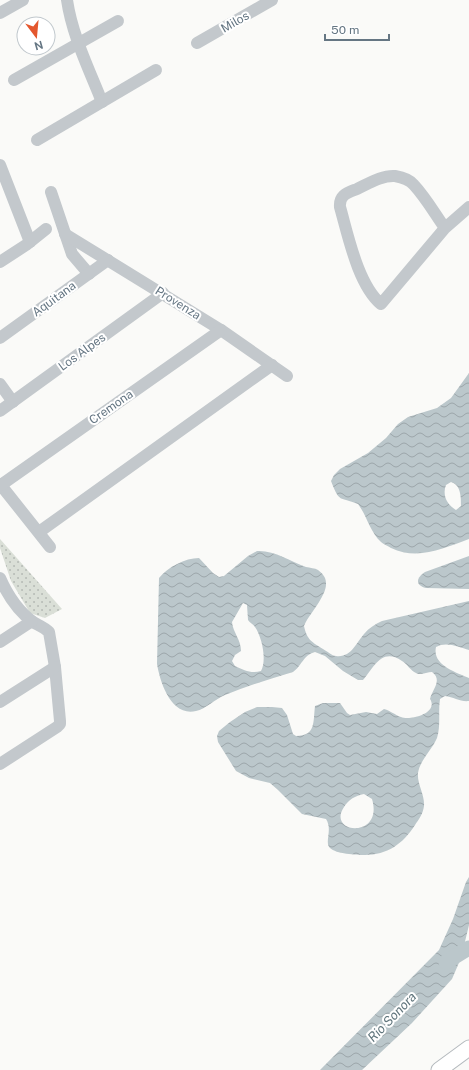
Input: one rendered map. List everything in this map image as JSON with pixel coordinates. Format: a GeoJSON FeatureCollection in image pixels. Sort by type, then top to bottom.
{"type":"FeatureCollection","features":[{"type":"Feature","properties":{"kind":"main road"},"geometry":{"type":"LineString","coordinates":[[439,1070],[469,1048]]}},
{"type":"Feature","properties":{"kind":"street"},"geometry":{"type":"LineString","coordinates":[[0,14],[22,0]]}},
{"type":"Feature","properties":{"kind":"street"},"geometry":{"type":"LineString","coordinates":[[67,0],[69,14],[102,102]]}},
{"type":"Feature","properties":{"kind":"street","name":"Milos"},"geometry":{"type":"LineString","coordinates":[[197,43],[272,0]]}},
{"type":"Feature","properties":{"kind":"street"},"geometry":{"type":"LineString","coordinates":[[14,80],[118,21]]}},
{"type":"Feature","properties":{"kind":"street"},"geometry":{"type":"LineString","coordinates":[[37,140],[156,70]]}},
{"type":"Feature","properties":{"kind":"street"},"geometry":{"type":"LineString","coordinates":[[0,165],[30,242]]}},
{"type":"Feature","properties":{"kind":"street"},"geometry":{"type":"LineString","coordinates":[[445,228],[413,184],[404,178],[394,176],[381,178],[351,191],[344,195],[340,200],[340,207],[352,252],[368,290],[381,304],[445,228],[469,207]]}},
{"type":"Feature","properties":{"kind":"street"},"geometry":{"type":"LineString","coordinates":[[51,192],[72,254],[89,274]]}},
{"type":"Feature","properties":{"kind":"street"},"geometry":{"type":"LineString","coordinates":[[0,262],[30,242],[46,229]]}},
{"type":"Feature","properties":{"kind":"street","name":"Provenza"},"geometry":{"type":"LineString","coordinates":[[65,234],[163,293],[287,376]]}},
{"type":"Feature","properties":{"kind":"street","name":"Aquitana"},"geometry":{"type":"LineString","coordinates":[[0,338],[108,260]]}},
{"type":"Feature","properties":{"kind":"street","name":"Los Alpes"},"geometry":{"type":"LineString","coordinates":[[0,411],[163,293]]}},
{"type":"Feature","properties":{"kind":"street","name":"Cremona"},"geometry":{"type":"LineString","coordinates":[[0,484],[220,330]]}},
{"type":"Feature","properties":{"kind":"street"},"geometry":{"type":"LineString","coordinates":[[39,532],[272,365]]}},
{"type":"Feature","properties":{"kind":"street"},"geometry":{"type":"LineString","coordinates":[[0,384],[13,402]]}},
{"type":"Feature","properties":{"kind":"street"},"geometry":{"type":"LineString","coordinates":[[0,484],[50,547]]}},
{"type":"Feature","properties":{"kind":"street"},"geometry":{"type":"LineString","coordinates":[[0,764],[60,724],[55,667],[49,632],[32,621],[20,610],[1,582]]}},
{"type":"Feature","properties":{"kind":"street"},"geometry":{"type":"LineString","coordinates":[[0,642],[32,621]]}},
{"type":"Feature","properties":{"kind":"street"},"geometry":{"type":"LineString","coordinates":[[0,702],[55,667]]}},
{"type":"Feature","properties":{"kind":"shaded area"},"geometry":{"type":"Polygon","coordinates":[[[0,539],[62,609],[45,618],[30,613],[11,581],[0,548],[0,539]]]}},
{"type":"Feature","properties":{"kind":"water"},"geometry":{"type":"Polygon","coordinates":[[[469,373],[469,539],[431,552],[401,552],[391,548],[377,538],[358,504],[338,496],[331,481],[340,469],[368,453],[386,438],[398,424],[408,417],[437,408],[451,398],[469,373]],[[451,482],[446,485],[445,496],[448,503],[456,510],[461,506],[461,499],[459,489],[451,482]]]}},
{"type":"Feature","properties":{"kind":"water"},"geometry":{"type":"Polygon","coordinates":[[[257,551],[270,552],[306,567],[317,569],[322,574],[326,583],[324,594],[304,626],[310,640],[334,656],[346,655],[353,649],[368,630],[382,621],[469,601],[469,650],[452,645],[440,645],[436,647],[436,653],[438,659],[446,667],[469,678],[469,701],[463,701],[445,696],[440,699],[439,728],[437,738],[421,764],[418,773],[424,802],[423,812],[405,838],[387,851],[357,855],[337,852],[330,848],[328,845],[329,827],[326,819],[302,814],[270,783],[249,778],[236,771],[218,742],[217,736],[219,731],[230,722],[245,712],[257,707],[282,708],[287,715],[293,734],[296,736],[307,734],[310,731],[313,723],[315,706],[323,703],[340,703],[350,715],[366,712],[377,714],[384,709],[405,718],[417,717],[427,712],[431,708],[432,704],[430,699],[437,682],[437,678],[432,672],[418,674],[412,671],[402,661],[395,657],[389,656],[379,660],[363,680],[358,680],[343,671],[325,656],[315,652],[311,653],[305,658],[299,667],[293,672],[225,695],[196,711],[180,709],[173,704],[164,688],[157,664],[159,578],[167,570],[177,564],[194,558],[199,558],[213,573],[219,577],[224,576],[248,556],[257,551]],[[243,603],[232,622],[240,643],[241,651],[235,655],[232,661],[235,666],[245,670],[251,672],[261,671],[264,661],[262,642],[258,631],[248,620],[247,605],[243,603]],[[364,794],[352,798],[344,807],[341,816],[342,823],[348,827],[356,828],[364,826],[370,821],[374,812],[372,799],[364,794]]]}},
{"type":"Feature","properties":{"kind":"water"},"geometry":{"type":"Polygon","coordinates":[[[469,556],[469,589],[426,588],[422,587],[418,583],[420,576],[425,572],[469,556]]]}},
{"type":"Feature","properties":{"kind":"water","name":"Rio Sonora"},"geometry":{"type":"Polygon","coordinates":[[[469,877],[469,925],[461,958],[452,979],[412,1023],[362,1070],[320,1070],[439,950],[469,877]]]}},
{"type":"Feature","properties":{"kind":"waterway"},"geometry":{"type":"LineString","coordinates":[[446,962],[469,948]]}}]}
